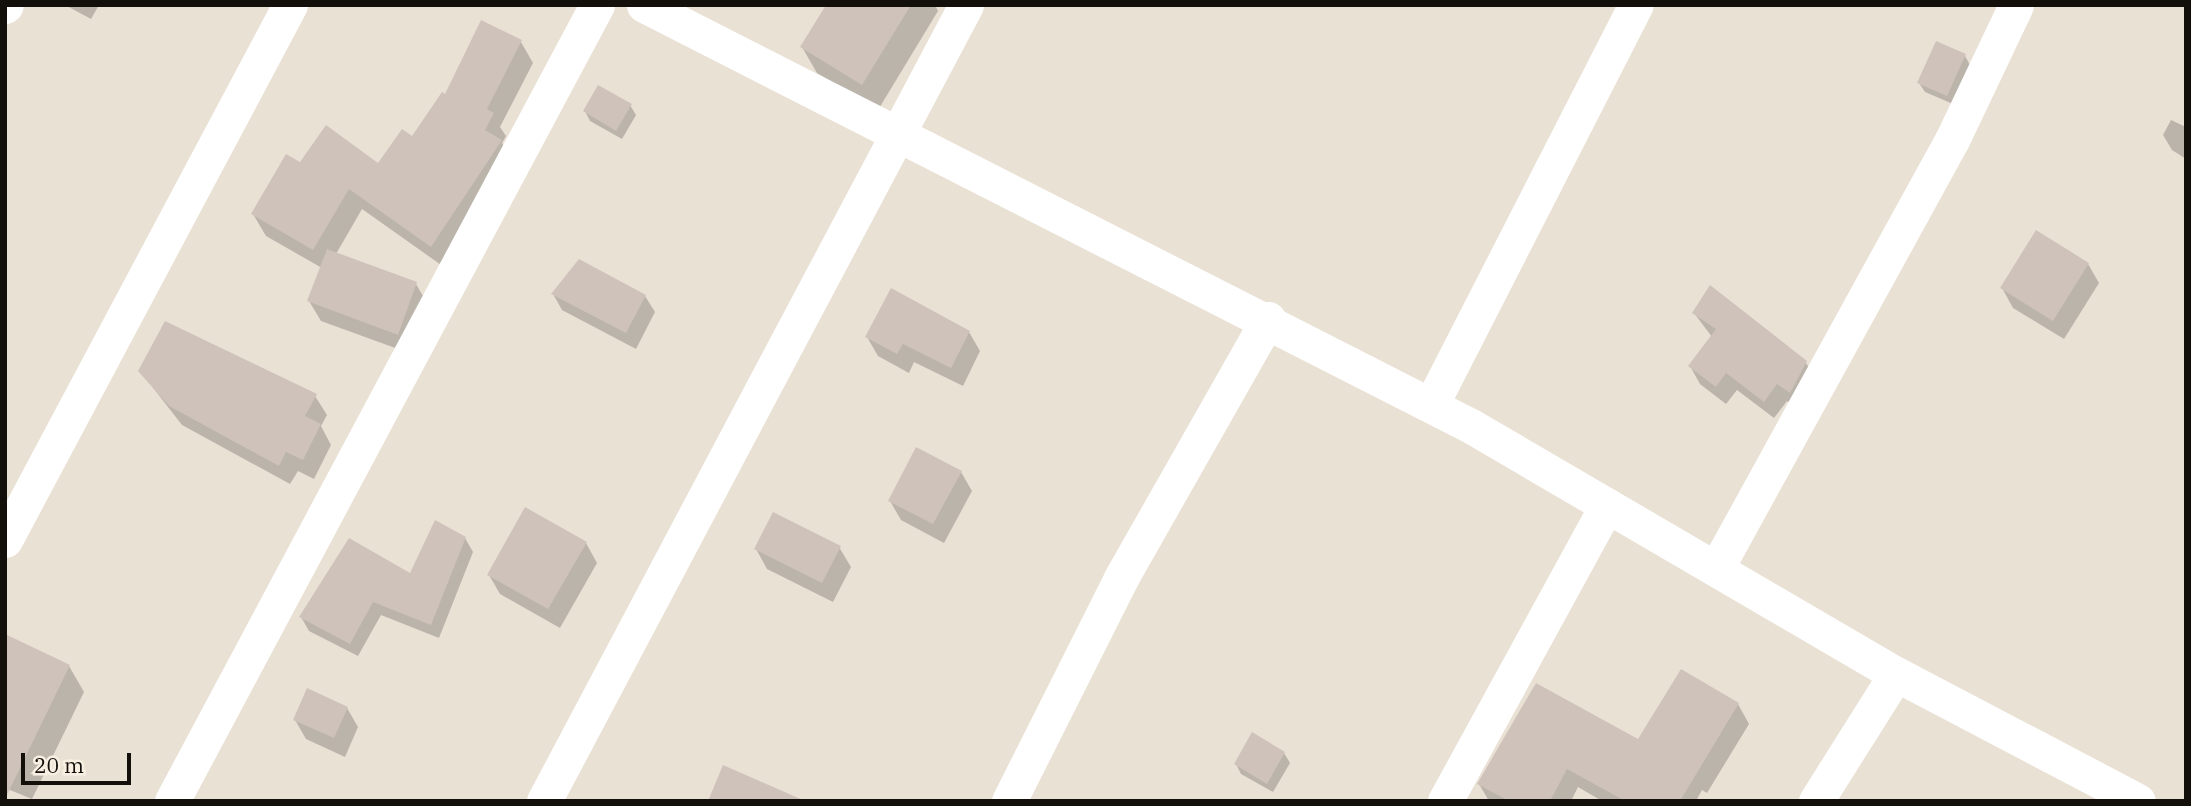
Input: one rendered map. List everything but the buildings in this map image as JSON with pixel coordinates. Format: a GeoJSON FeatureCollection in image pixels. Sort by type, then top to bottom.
{"type":"FeatureCollection","features":[{"type":"Feature","properties":{"kind":"street"},"geometry":{"type":"LineString","coordinates":[[5,540],[65,419],[290,5]]}},
{"type":"Feature","properties":{"kind":"street"},"geometry":{"type":"LineString","coordinates":[[172,801],[597,5]]}},
{"type":"Feature","properties":{"kind":"street"},"geometry":{"type":"LineString","coordinates":[[644,5],[1268,319],[1431,405],[1896,674],[2138,801]]}},
{"type":"Feature","properties":{"kind":"street"},"geometry":{"type":"LineString","coordinates":[[544,801],[900,135],[966,5]]}},
{"type":"Feature","properties":{"kind":"street"},"geometry":{"type":"LineString","coordinates":[[1431,405],[1636,5]]}},
{"type":"Feature","properties":{"kind":"street"},"geometry":{"type":"LineString","coordinates":[[1716,569],[1952,141],[2016,5]]}},
{"type":"Feature","properties":{"kind":"street"},"geometry":{"type":"LineString","coordinates":[[1009,801],[1121,578],[1268,319]]}},
{"type":"Feature","properties":{"kind":"street"},"geometry":{"type":"LineString","coordinates":[[1446,801],[1607,505]]}},
{"type":"Feature","properties":{"kind":"street"},"geometry":{"type":"LineString","coordinates":[[1815,801],[1896,674]]}}]}
